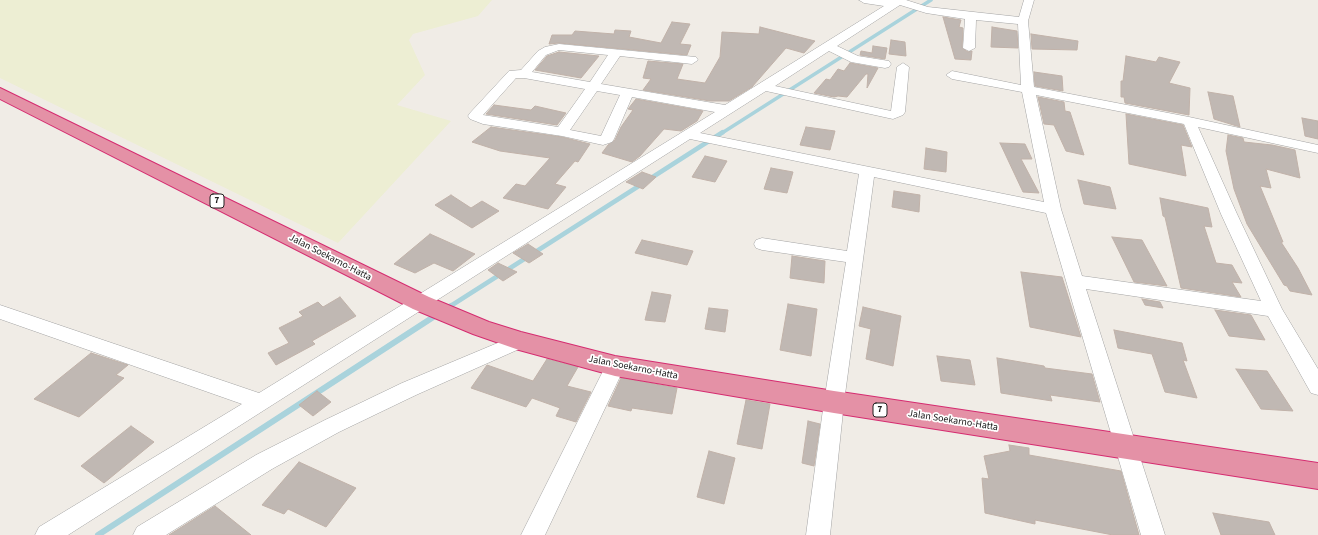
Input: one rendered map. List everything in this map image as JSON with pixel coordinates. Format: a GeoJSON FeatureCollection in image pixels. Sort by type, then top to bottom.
{"type":"FeatureCollection","features":[{"type":"Feature","properties":{"kind":"highway","name":"Jalan Soekarno-Hatta"},"geometry":{"type":"LineString","coordinates":[[0,93],[435,309],[519,341],[615,366],[1127,448],[1318,476]]}},
{"type":"Feature","properties":{"kind":"street"},"geometry":{"type":"LineString","coordinates":[[864,0],[902,3],[926,10],[1023,21]]}},
{"type":"Feature","properties":{"kind":"street"},"geometry":{"type":"LineString","coordinates":[[1029,0],[1023,21],[1028,89],[1053,209],[1153,535]]}},
{"type":"Feature","properties":{"kind":"street"},"geometry":{"type":"LineString","coordinates":[[47,535],[260,402],[435,309],[689,135],[764,86],[834,47],[902,3]]}},
{"type":"Feature","properties":{"kind":"street"},"geometry":{"type":"LineString","coordinates":[[969,48],[971,16]]}},
{"type":"Feature","properties":{"kind":"street"},"geometry":{"type":"LineString","coordinates":[[524,74],[542,53],[549,48],[559,47],[692,60]]}},
{"type":"Feature","properties":{"kind":"street"},"geometry":{"type":"LineString","coordinates":[[834,47],[851,55],[855,59],[885,64]]}},
{"type":"Feature","properties":{"kind":"street"},"geometry":{"type":"LineString","coordinates":[[562,132],[616,53]]}},
{"type":"Feature","properties":{"kind":"street"},"geometry":{"type":"LineString","coordinates":[[764,86],[893,116],[898,112],[903,66]]}},
{"type":"Feature","properties":{"kind":"street"},"geometry":{"type":"LineString","coordinates":[[628,92],[605,140],[598,141],[562,132],[483,120],[475,116],[513,74],[524,74],[628,92],[728,110]]}},
{"type":"Feature","properties":{"kind":"street"},"geometry":{"type":"LineString","coordinates":[[952,75],[1188,121],[1318,149]]}},
{"type":"Feature","properties":{"kind":"street"},"geometry":{"type":"LineString","coordinates":[[1188,121],[1274,310],[1318,387]]}},
{"type":"Feature","properties":{"kind":"street"},"geometry":{"type":"LineString","coordinates":[[689,135],[1053,209]]}},
{"type":"Feature","properties":{"kind":"street"},"geometry":{"type":"LineString","coordinates":[[818,535],[834,402],[867,171]]}},
{"type":"Feature","properties":{"kind":"street"},"geometry":{"type":"LineString","coordinates":[[762,244],[855,258]]}},
{"type":"Feature","properties":{"kind":"street"},"geometry":{"type":"LineString","coordinates":[[1076,281],[1274,310]]}},
{"type":"Feature","properties":{"kind":"street"},"geometry":{"type":"LineString","coordinates":[[0,312],[260,402]]}},
{"type":"Feature","properties":{"kind":"street"},"geometry":{"type":"LineString","coordinates":[[145,535],[264,462],[332,426],[409,389],[519,341]]}},
{"type":"Feature","properties":{"kind":"street"},"geometry":{"type":"LineString","coordinates":[[533,535],[615,366]]}},
{"type":"Feature","properties":{"kind":"green space"},"geometry":{"type":"Polygon","coordinates":[[[0,0],[492,0],[478,16],[413,34],[409,40],[425,75],[397,105],[451,121],[338,243],[0,78],[0,0]]]}},
{"type":"Feature","properties":{"kind":"building"},"geometry":{"type":"Polygon","coordinates":[[[943,17],[961,20],[959,27],[963,28],[962,48],[968,52],[972,51],[971,60],[955,59],[943,17]]]}},
{"type":"Feature","properties":{"kind":"building"},"geometry":{"type":"Polygon","coordinates":[[[672,22],[690,24],[680,44],[691,45],[687,55],[559,43],[549,44],[552,35],[572,35],[575,31],[614,34],[615,30],[631,31],[629,37],[661,43],[672,22]]]}},
{"type":"Feature","properties":{"kind":"building"},"geometry":{"type":"Polygon","coordinates":[[[760,27],[815,41],[804,53],[786,48],[752,87],[729,101],[710,101],[643,90],[651,79],[643,78],[648,61],[683,64],[677,79],[705,83],[720,57],[722,32],[759,34],[760,27]]]}},
{"type":"Feature","properties":{"kind":"building"},"geometry":{"type":"Polygon","coordinates":[[[992,27],[1017,31],[1018,48],[991,47],[992,27]]]}},
{"type":"Feature","properties":{"kind":"building"},"geometry":{"type":"Polygon","coordinates":[[[1031,34],[1078,41],[1077,50],[1032,49],[1031,34]]]}},
{"type":"Feature","properties":{"kind":"building"},"geometry":{"type":"Polygon","coordinates":[[[891,40],[905,42],[906,56],[889,54],[891,40]]]}},
{"type":"Feature","properties":{"kind":"building"},"geometry":{"type":"Polygon","coordinates":[[[873,46],[887,48],[885,59],[860,55],[861,51],[872,53],[873,46]]]}},
{"type":"Feature","properties":{"kind":"building"},"geometry":{"type":"Polygon","coordinates":[[[559,52],[599,56],[581,78],[535,70],[547,56],[559,52]]]}},
{"type":"Feature","properties":{"kind":"building"},"geometry":{"type":"Polygon","coordinates":[[[1126,56],[1156,62],[1159,57],[1180,62],[1169,83],[1190,88],[1189,115],[1125,103],[1124,97],[1121,97],[1121,81],[1123,81],[1126,56]]]}},
{"type":"Feature","properties":{"kind":"building"},"geometry":{"type":"Polygon","coordinates":[[[850,63],[878,68],[867,88],[868,74],[866,74],[847,97],[834,97],[814,93],[826,79],[830,80],[838,69],[844,71],[850,63]]]}},
{"type":"Feature","properties":{"kind":"building"},"geometry":{"type":"Polygon","coordinates":[[[1034,72],[1062,76],[1063,91],[1035,86],[1034,72]]]}},
{"type":"Feature","properties":{"kind":"building"},"geometry":{"type":"Polygon","coordinates":[[[1208,92],[1233,96],[1240,127],[1214,119],[1208,92]]]}},
{"type":"Feature","properties":{"kind":"building"},"geometry":{"type":"Polygon","coordinates":[[[1038,97],[1064,102],[1065,111],[1070,112],[1084,155],[1066,151],[1054,125],[1044,124],[1038,97]]]}},
{"type":"Feature","properties":{"kind":"building"},"geometry":{"type":"Polygon","coordinates":[[[636,99],[703,111],[697,121],[681,131],[664,129],[640,156],[632,162],[602,153],[608,145],[615,140],[621,127],[633,110],[628,109],[636,99]]]}},
{"type":"Feature","properties":{"kind":"building"},"geometry":{"type":"Polygon","coordinates":[[[494,105],[531,110],[535,106],[566,113],[557,125],[486,114],[494,105]]]}},
{"type":"Feature","properties":{"kind":"building"},"geometry":{"type":"Polygon","coordinates":[[[1126,114],[1183,125],[1192,147],[1181,145],[1186,176],[1129,164],[1126,114]]]}},
{"type":"Feature","properties":{"kind":"building"},"geometry":{"type":"Polygon","coordinates":[[[1302,118],[1318,121],[1318,139],[1305,136],[1302,118]]]}},
{"type":"Feature","properties":{"kind":"building"},"geometry":{"type":"Polygon","coordinates":[[[491,127],[562,137],[590,144],[578,162],[575,161],[555,184],[566,187],[548,209],[503,198],[516,184],[525,186],[550,158],[500,151],[472,142],[491,127]]]}},
{"type":"Feature","properties":{"kind":"building"},"geometry":{"type":"Polygon","coordinates":[[[806,127],[835,131],[830,150],[800,145],[806,127]]]}},
{"type":"Feature","properties":{"kind":"building"},"geometry":{"type":"Polygon","coordinates":[[[1228,135],[1243,138],[1244,142],[1272,145],[1295,150],[1300,178],[1266,169],[1271,188],[1260,186],[1283,242],[1281,242],[1298,268],[1312,295],[1290,291],[1287,286],[1284,285],[1247,224],[1234,189],[1226,151],[1228,135]]]}},
{"type":"Feature","properties":{"kind":"building"},"geometry":{"type":"Polygon","coordinates":[[[1000,143],[1025,144],[1032,159],[1021,159],[1039,193],[1023,192],[1000,143]]]}},
{"type":"Feature","properties":{"kind":"building"},"geometry":{"type":"Polygon","coordinates":[[[926,148],[947,152],[946,172],[924,169],[926,148]]]}},
{"type":"Feature","properties":{"kind":"building"},"geometry":{"type":"Polygon","coordinates":[[[705,156],[727,161],[715,182],[692,177],[705,156]]]}},
{"type":"Feature","properties":{"kind":"building"},"geometry":{"type":"Polygon","coordinates":[[[771,168],[793,172],[787,193],[764,189],[771,168]]]}},
{"type":"Feature","properties":{"kind":"building"},"geometry":{"type":"Polygon","coordinates":[[[642,172],[656,177],[643,189],[626,182],[642,172]]]}},
{"type":"Feature","properties":{"kind":"building"},"geometry":{"type":"Polygon","coordinates":[[[1078,180],[1110,187],[1116,209],[1084,204],[1078,180]]]}},
{"type":"Feature","properties":{"kind":"building"},"geometry":{"type":"Polygon","coordinates":[[[894,191],[920,195],[919,212],[892,207],[894,191]]]}},
{"type":"Feature","properties":{"kind":"building"},"geometry":{"type":"Polygon","coordinates":[[[451,195],[471,208],[482,201],[499,211],[472,228],[435,205],[451,195]]]}},
{"type":"Feature","properties":{"kind":"building"},"geometry":{"type":"Polygon","coordinates":[[[1160,198],[1208,208],[1212,227],[1204,226],[1216,263],[1232,265],[1242,283],[1232,282],[1241,297],[1181,288],[1160,198]]]}},
{"type":"Feature","properties":{"kind":"building"},"geometry":{"type":"Polygon","coordinates":[[[430,234],[475,254],[453,271],[434,263],[415,273],[394,264],[430,234]]]}},
{"type":"Feature","properties":{"kind":"building"},"geometry":{"type":"Polygon","coordinates":[[[1112,237],[1142,240],[1167,286],[1134,282],[1112,237]]]}},
{"type":"Feature","properties":{"kind":"building"},"geometry":{"type":"Polygon","coordinates":[[[642,240],[693,251],[687,265],[635,253],[642,240]]]}},
{"type":"Feature","properties":{"kind":"building"},"geometry":{"type":"Polygon","coordinates":[[[528,244],[543,254],[529,263],[513,253],[528,244]]]}},
{"type":"Feature","properties":{"kind":"building"},"geometry":{"type":"Polygon","coordinates":[[[792,256],[825,261],[824,283],[790,278],[792,256]]]}},
{"type":"Feature","properties":{"kind":"building"},"geometry":{"type":"Polygon","coordinates":[[[498,263],[517,272],[503,281],[488,270],[498,263]]]}},
{"type":"Feature","properties":{"kind":"building"},"geometry":{"type":"Polygon","coordinates":[[[1021,272],[1062,277],[1081,337],[1030,327],[1021,272]]]}},
{"type":"Feature","properties":{"kind":"building"},"geometry":{"type":"Polygon","coordinates":[[[652,292],[671,295],[665,322],[645,320],[652,292]]]}},
{"type":"Feature","properties":{"kind":"building"},"geometry":{"type":"Polygon","coordinates":[[[340,297],[356,316],[312,341],[315,344],[276,365],[268,353],[289,343],[279,328],[303,316],[299,312],[318,302],[323,307],[340,297]]]}},
{"type":"Feature","properties":{"kind":"building"},"geometry":{"type":"Polygon","coordinates":[[[1142,299],[1160,302],[1163,308],[1145,305],[1142,299]]]}},
{"type":"Feature","properties":{"kind":"building"},"geometry":{"type":"Polygon","coordinates":[[[788,304],[817,309],[811,356],[780,350],[788,304]]]}},
{"type":"Feature","properties":{"kind":"building"},"geometry":{"type":"Polygon","coordinates":[[[863,307],[901,316],[893,366],[866,359],[871,329],[859,326],[863,307]]]}},
{"type":"Feature","properties":{"kind":"building"},"geometry":{"type":"Polygon","coordinates":[[[709,308],[728,310],[725,332],[705,329],[709,308]]]}},
{"type":"Feature","properties":{"kind":"building"},"geometry":{"type":"Polygon","coordinates":[[[1215,310],[1251,315],[1265,340],[1229,336],[1215,310]]]}},
{"type":"Feature","properties":{"kind":"building"},"geometry":{"type":"Polygon","coordinates":[[[1114,330],[1182,343],[1187,361],[1183,360],[1197,398],[1165,392],[1152,354],[1118,348],[1114,330]]]}},
{"type":"Feature","properties":{"kind":"building"},"geometry":{"type":"Polygon","coordinates":[[[91,353],[128,365],[116,375],[124,378],[79,417],[34,399],[91,353]]]}},
{"type":"Feature","properties":{"kind":"building"},"geometry":{"type":"Polygon","coordinates":[[[937,356],[970,360],[975,385],[941,381],[937,356]]]}},
{"type":"Feature","properties":{"kind":"building"},"geometry":{"type":"Polygon","coordinates":[[[997,358],[1044,366],[1045,368],[1092,374],[1100,402],[1050,395],[1052,401],[1001,393],[997,358]]]}},
{"type":"Feature","properties":{"kind":"building"},"geometry":{"type":"Polygon","coordinates":[[[547,359],[578,367],[567,386],[591,392],[576,422],[556,416],[560,408],[532,398],[526,407],[471,388],[487,365],[533,381],[547,359]]]}},
{"type":"Feature","properties":{"kind":"building"},"geometry":{"type":"Polygon","coordinates":[[[1236,369],[1267,371],[1293,411],[1261,409],[1236,369]]]}},
{"type":"Feature","properties":{"kind":"building"},"geometry":{"type":"Polygon","coordinates":[[[621,378],[677,388],[672,414],[632,408],[631,411],[608,406],[621,378]]]}},
{"type":"Feature","properties":{"kind":"building"},"geometry":{"type":"Polygon","coordinates":[[[317,391],[331,402],[313,416],[299,405],[317,391]]]}},
{"type":"Feature","properties":{"kind":"building"},"geometry":{"type":"Polygon","coordinates":[[[746,400],[770,404],[762,449],[737,444],[746,400]]]}},
{"type":"Feature","properties":{"kind":"building"},"geometry":{"type":"Polygon","coordinates":[[[808,421],[820,424],[814,466],[802,463],[808,421]]]}},
{"type":"Feature","properties":{"kind":"building"},"geometry":{"type":"Polygon","coordinates":[[[131,426],[154,442],[104,483],[81,466],[131,426]]]}},
{"type":"Feature","properties":{"kind":"building"},"geometry":{"type":"Polygon","coordinates":[[[1009,445],[1029,448],[1029,455],[1121,471],[1139,535],[1113,535],[1035,520],[1035,524],[985,513],[982,478],[989,479],[984,456],[1010,451],[1009,445]]]}},
{"type":"Feature","properties":{"kind":"building"},"geometry":{"type":"Polygon","coordinates":[[[709,451],[735,458],[724,504],[697,497],[709,451]]]}},
{"type":"Feature","properties":{"kind":"building"},"geometry":{"type":"Polygon","coordinates":[[[299,462],[356,488],[326,527],[288,509],[284,514],[262,505],[299,462]]]}},
{"type":"Feature","properties":{"kind":"building"},"geometry":{"type":"Polygon","coordinates":[[[215,506],[251,535],[169,535],[215,506]]]}},
{"type":"Feature","properties":{"kind":"building"},"geometry":{"type":"Polygon","coordinates":[[[1213,513],[1269,522],[1275,535],[1221,535],[1213,513]]]}},
{"type":"Feature","properties":{"kind":"waterway"},"geometry":{"type":"LineString","coordinates":[[722,133],[931,0]]}},
{"type":"Feature","properties":{"kind":"waterway"},"geometry":{"type":"LineString","coordinates":[[648,180],[723,132]]}},
{"type":"Feature","properties":{"kind":"waterway"},"geometry":{"type":"LineString","coordinates":[[449,307],[642,184]]}},
{"type":"Feature","properties":{"kind":"waterway"},"geometry":{"type":"LineString","coordinates":[[446,309],[451,306]]}},
{"type":"Feature","properties":{"kind":"waterway"},"geometry":{"type":"LineString","coordinates":[[98,535],[438,314]]}}]}
